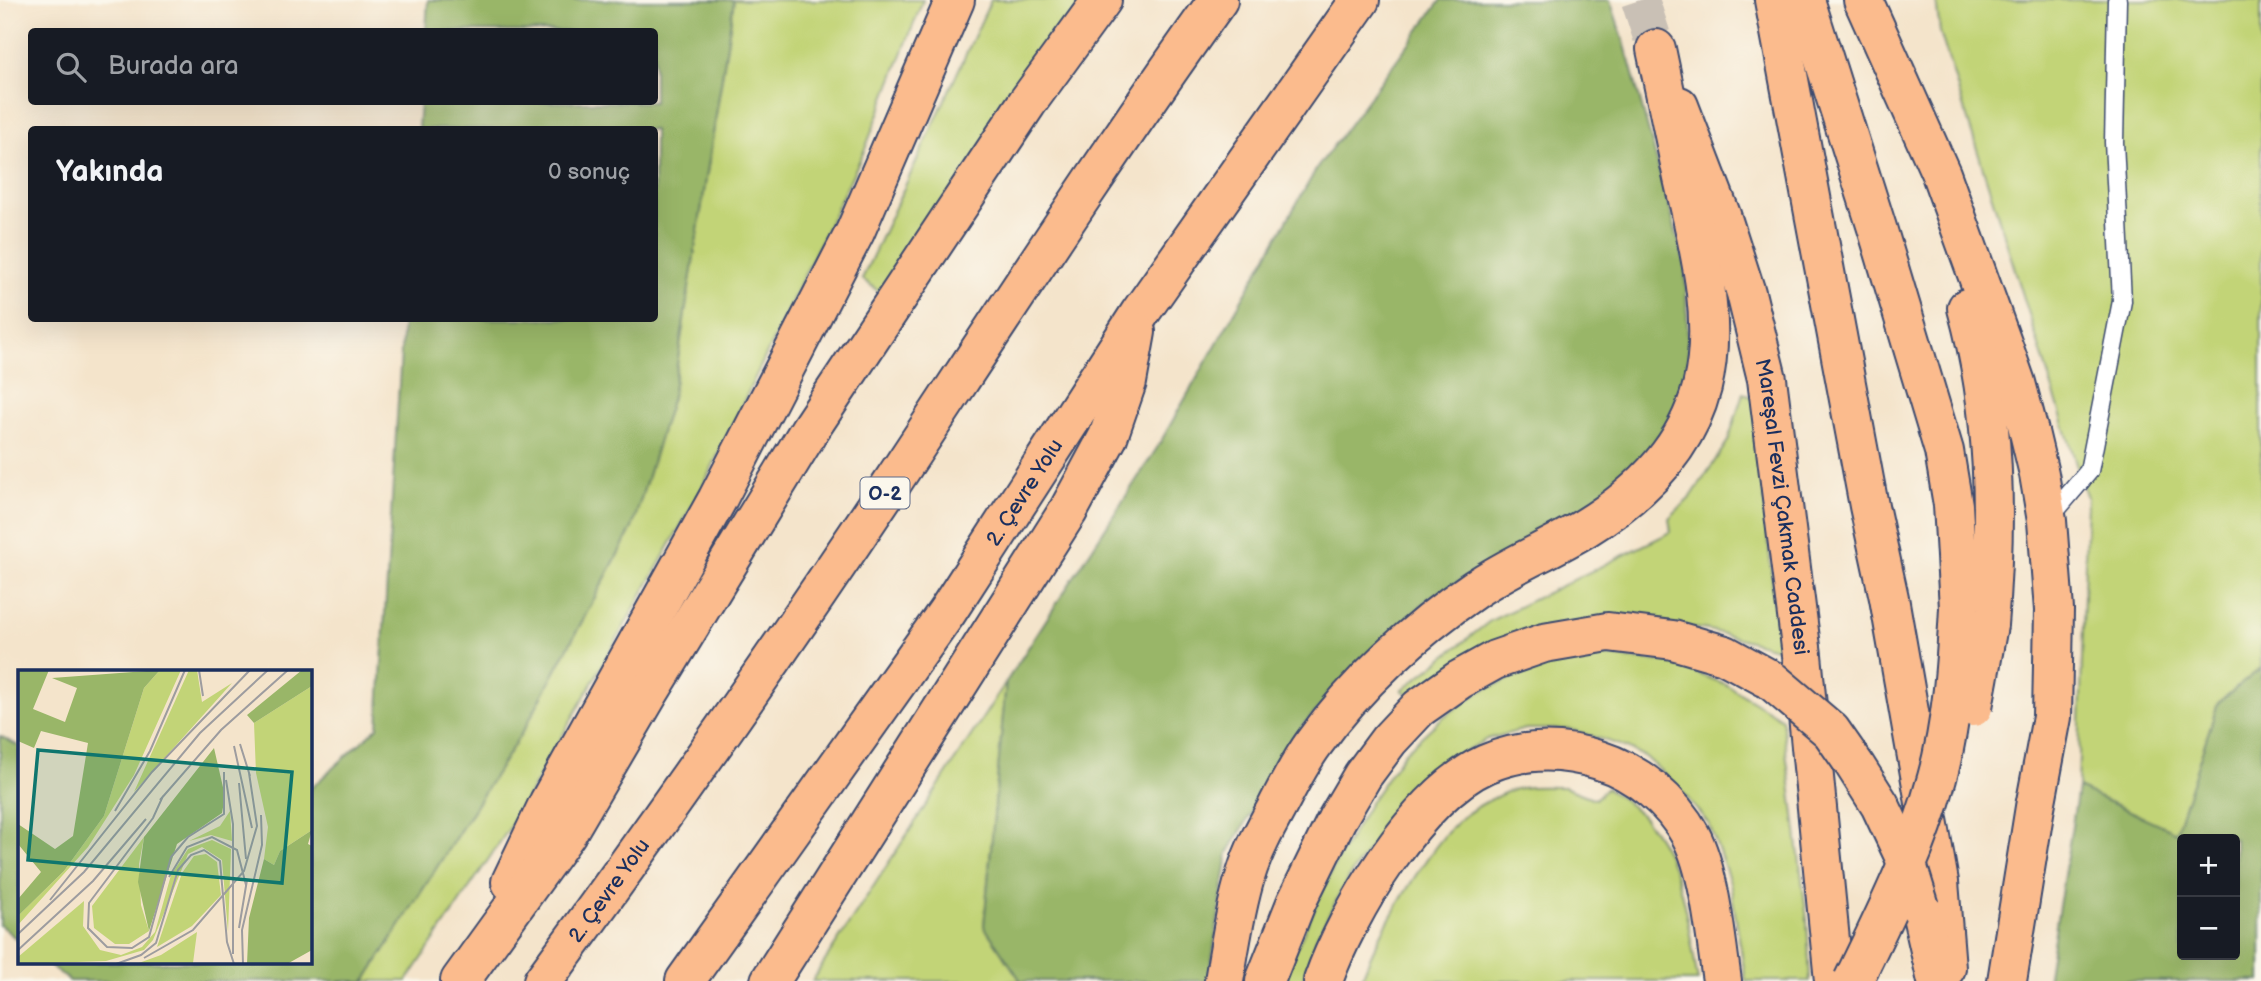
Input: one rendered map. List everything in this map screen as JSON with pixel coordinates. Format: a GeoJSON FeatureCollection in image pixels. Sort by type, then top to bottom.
{"type":"FeatureCollection","features":[{"type":"Feature","properties":{"kind":"main road"},"geometry":{"type":"LineString","coordinates":[[467,972],[549,802],[718,500],[855,232],[955,0]]}},
{"type":"Feature","properties":{"kind":"main road"},"geometry":{"type":"LineString","coordinates":[[467,972],[567,833],[649,692],[810,429],[1027,103],[1102,0]]}},
{"type":"Feature","properties":{"kind":"main road","name":"2. Çevre Yolu"},"geometry":{"type":"LineString","coordinates":[[543,981],[664,814],[795,625],[1140,109],[1218,0]]}},
{"type":"Feature","properties":{"kind":"main road","name":"2. Çevre Yolu"},"geometry":{"type":"LineString","coordinates":[[685,981],[947,612],[1140,313],[1360,0]]}},
{"type":"Feature","properties":{"kind":"main road"},"geometry":{"type":"LineString","coordinates":[[1774,0],[1869,506],[1889,598],[1939,882],[1946,981]]}},
{"type":"Feature","properties":{"kind":"main road"},"geometry":{"type":"LineString","coordinates":[[1805,0],[1944,451],[1973,617],[1969,727],[1952,793],[1929,863],[1910,904],[1889,942],[1860,981]]}},
{"type":"Feature","properties":{"kind":"main road"},"geometry":{"type":"LineString","coordinates":[[1863,0],[1941,174],[2016,383],[2039,474],[2047,521],[2054,610],[2052,717],[2007,981]]}},
{"type":"Feature","properties":{"kind":"main road"},"geometry":{"type":"LineString","coordinates":[[1853,981],[1911,854],[1937,777],[1953,692],[1973,617],[1993,559],[1991,441],[1975,338],[1954,262],[1897,110],[1881,43]]}},
{"type":"Feature","properties":{"kind":"main road","name":"Mareşal Fevzi Çakmak Caddesi"},"geometry":{"type":"LineString","coordinates":[[1224,981],[1246,873],[1261,836],[1314,743],[1397,651],[1449,607],[1507,569],[1584,529],[1623,503],[1649,480],[1673,450],[1690,422],[1702,386],[1708,346],[1707,302],[1696,235],[1657,49],[1721,215],[1767,379],[1802,655],[1834,981]]}},
{"type":"Feature","properties":{"kind":"main road"},"geometry":{"type":"LineString","coordinates":[[770,981],[1068,511],[1108,437],[1126,382],[1140,313]]}},
{"type":"Feature","properties":{"kind":"main road"},"geometry":{"type":"LineString","coordinates":[[1265,981],[1296,903],[1337,819],[1363,775],[1389,740],[1419,708],[1494,660],[1545,643],[1608,632],[1674,640],[1725,655],[1772,680],[1831,731],[1880,805],[1905,858],[1920,907],[1937,981]]}},
{"type":"Feature","properties":{"kind":"main road"},"geometry":{"type":"LineString","coordinates":[[1323,981],[1333,952],[1354,909],[1379,870],[1429,808],[1455,784],[1484,765],[1517,754],[1546,750],[1576,752],[1611,764],[1646,783],[1672,809],[1692,837],[1706,881],[1722,981]]}},
{"type":"Feature","properties":{"kind":"lane"},"geometry":{"type":"LineString","coordinates":[[2047,521],[2089,471],[2122,301],[2114,142],[2117,0]]}},
{"type":"Feature","properties":{"kind":"green space"},"geometry":{"type":"Polygon","coordinates":[[[428,0],[734,0],[672,397],[632,528],[526,726],[365,981],[70,981],[49,964],[312,964],[312,787],[378,727],[403,322],[658,322],[658,126],[418,126],[420,105],[658,105],[658,28],[426,28],[428,0]]]}},
{"type":"Feature","properties":{"kind":"green space"},"geometry":{"type":"Polygon","coordinates":[[[734,0],[923,0],[865,149],[701,490],[514,821],[407,981],[365,981],[526,726],[632,528],[672,397],[734,0]]]}},
{"type":"Feature","properties":{"kind":"green space"},"geometry":{"type":"Polygon","coordinates":[[[991,0],[1084,0],[881,293],[862,279],[991,0]]]}},
{"type":"Feature","properties":{"kind":"green space"},"geometry":{"type":"Polygon","coordinates":[[[1441,0],[1610,0],[1625,45],[1685,264],[1689,367],[1678,412],[1655,454],[1578,515],[1429,598],[1303,725],[1228,853],[1209,981],[1021,981],[984,926],[1006,682],[1157,448],[1317,168],[1441,0]]]}},
{"type":"Feature","properties":{"kind":"green space"},"geometry":{"type":"Polygon","coordinates":[[[1936,0],[2261,0],[2261,668],[2218,703],[2176,833],[2078,788],[2087,498],[1940,32],[1936,0]]]}},
{"type":"Feature","properties":{"kind":"green space"},"geometry":{"type":"Polygon","coordinates":[[[1743,393],[1754,398],[1779,649],[1709,630],[1653,623],[1410,696],[1402,690],[1490,621],[1671,532],[1669,518],[1691,497],[1728,441],[1743,393]]]}},
{"type":"Feature","properties":{"kind":"green space"},"geometry":{"type":"Polygon","coordinates":[[[1602,656],[1667,662],[1725,684],[1782,719],[1807,920],[1810,981],[1746,981],[1730,882],[1709,824],[1679,788],[1646,757],[1620,745],[1569,729],[1526,729],[1487,739],[1448,761],[1402,805],[1350,875],[1317,936],[1302,981],[1281,981],[1336,862],[1371,801],[1405,752],[1442,718],[1481,691],[1541,666],[1602,656]]]}},
{"type":"Feature","properties":{"kind":"green space"},"geometry":{"type":"Polygon","coordinates":[[[2261,668],[2261,981],[2047,981],[2078,788],[2176,832],[2218,703],[2261,668]]]}},
{"type":"Feature","properties":{"kind":"green space"},"geometry":{"type":"Polygon","coordinates":[[[1006,682],[984,926],[1021,981],[812,981],[1006,682]]]}},
{"type":"Feature","properties":{"kind":"green space"},"geometry":{"type":"Polygon","coordinates":[[[0,736],[18,745],[18,940],[0,925],[0,736]]]}},
{"type":"Feature","properties":{"kind":"green space"},"geometry":{"type":"Polygon","coordinates":[[[1564,787],[1595,799],[1607,788],[1637,811],[1652,829],[1674,869],[1681,891],[1698,981],[1361,981],[1378,941],[1404,893],[1449,830],[1475,809],[1515,789],[1564,787]]]}},
{"type":"Feature","properties":{"kind":"tunnel"},"geometry":{"type":"LineString","coordinates":[[1640,0],[1656,49]]}}]}
